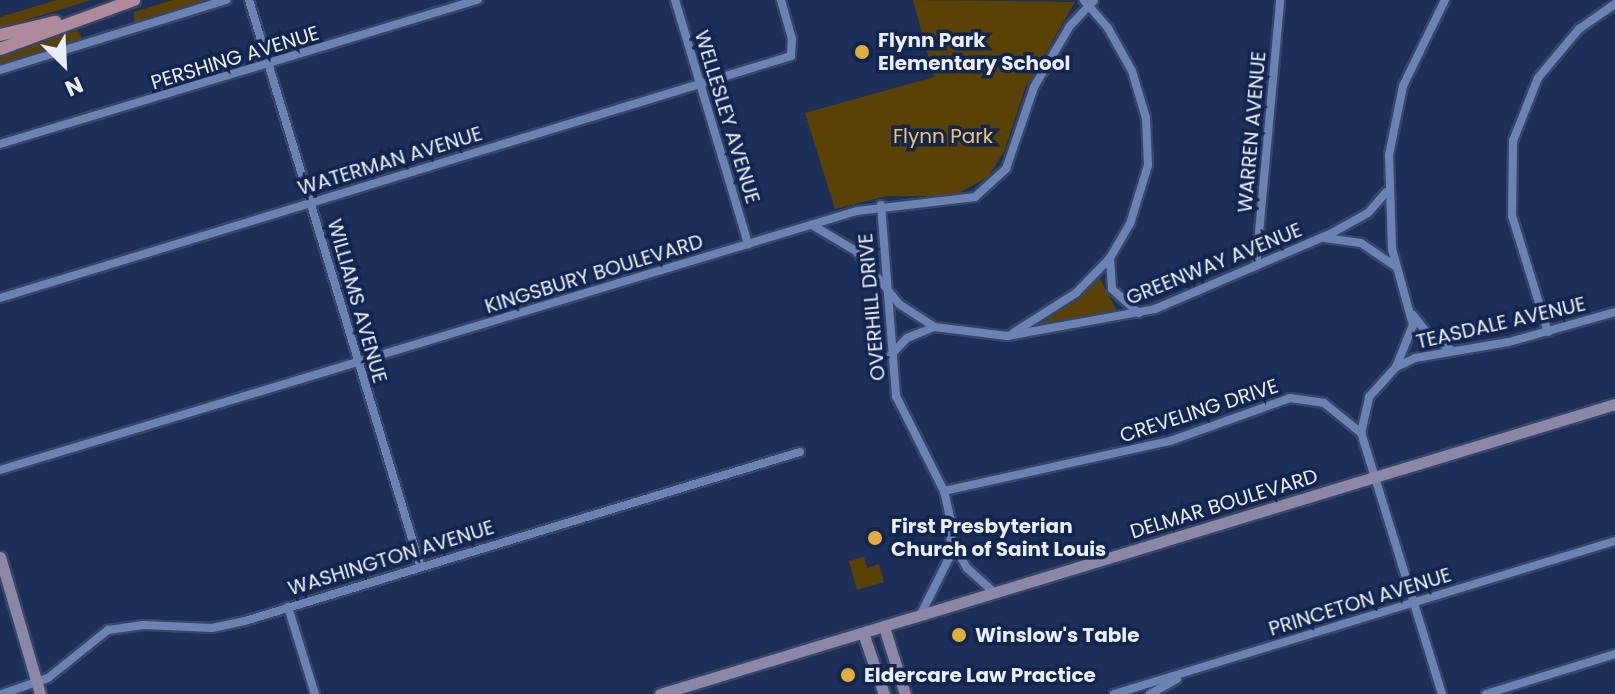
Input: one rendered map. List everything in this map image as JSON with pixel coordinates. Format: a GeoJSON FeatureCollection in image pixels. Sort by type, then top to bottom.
{"type":"FeatureCollection","features":[{"type":"Feature","properties":{"kind":"main road"},"geometry":{"type":"LineString","coordinates":[[0,49],[134,0]]}},
{"type":"Feature","properties":{"kind":"main road"},"geometry":{"type":"LineString","coordinates":[[0,35],[93,13]]}},
{"type":"Feature","properties":{"kind":"main road","name":"DELMAR BOULEVARD"},"geometry":{"type":"LineString","coordinates":[[660,694],[1615,404]]}},
{"type":"Feature","properties":{"kind":"main road"},"geometry":{"type":"LineString","coordinates":[[0,557],[38,689]]}},
{"type":"Feature","properties":{"kind":"main road"},"geometry":{"type":"LineString","coordinates":[[884,627],[905,694]]}},
{"type":"Feature","properties":{"kind":"main road"},"geometry":{"type":"LineString","coordinates":[[863,633],[884,694]]}},
{"type":"Feature","properties":{"kind":"street"},"geometry":{"type":"LineString","coordinates":[[0,70],[226,0]]}},
{"type":"Feature","properties":{"kind":"street","name":"WILLIAMS AVENUE"},"geometry":{"type":"LineString","coordinates":[[249,0],[420,565]]}},
{"type":"Feature","properties":{"kind":"street","name":"PERSHING AVENUE"},"geometry":{"type":"LineString","coordinates":[[0,144],[478,0]]}},
{"type":"Feature","properties":{"kind":"street","name":"WELLESLEY AVENUE"},"geometry":{"type":"LineString","coordinates":[[675,0],[748,244]]}},
{"type":"Feature","properties":{"kind":"street","name":"WATERMAN AVENUE"},"geometry":{"type":"LineString","coordinates":[[0,298],[791,56],[792,39],[781,0]]}},
{"type":"Feature","properties":{"kind":"street","name":"WARREN AVENUE"},"geometry":{"type":"LineString","coordinates":[[1256,266],[1280,0]]}},
{"type":"Feature","properties":{"kind":"street"},"geometry":{"type":"LineString","coordinates":[[1445,0],[1403,86],[1386,191],[1395,267],[1412,314],[1430,337],[1454,351]]}},
{"type":"Feature","properties":{"kind":"street"},"geometry":{"type":"LineString","coordinates":[[1007,336],[1076,293],[1110,258],[1142,190],[1148,165],[1146,118],[1120,46],[1089,2]]}},
{"type":"Feature","properties":{"kind":"street","name":"KINGSBURY BOULEVARD"},"geometry":{"type":"LineString","coordinates":[[0,470],[881,205],[965,201],[993,185],[1006,169],[1039,79],[1089,2]]}},
{"type":"Feature","properties":{"kind":"street"},"geometry":{"type":"LineString","coordinates":[[1548,332],[1512,216],[1513,141],[1538,78],[1579,29],[1615,4]]}},
{"type":"Feature","properties":{"kind":"street","name":"GREENWAY AVENUE"},"geometry":{"type":"LineString","coordinates":[[934,327],[1007,336],[1139,313],[1321,238],[1368,213],[1386,191]]}},
{"type":"Feature","properties":{"kind":"street","name":"OVERHILL DRIVE"},"geometry":{"type":"LineString","coordinates":[[881,205],[884,289],[891,355],[902,413],[944,491],[952,538],[967,568],[995,593]]}},
{"type":"Feature","properties":{"kind":"street"},"geometry":{"type":"LineString","coordinates":[[812,225],[856,251],[884,289],[934,327]]}},
{"type":"Feature","properties":{"kind":"street","name":"GREENWAY AVENUE"},"geometry":{"type":"LineString","coordinates":[[1321,238],[1361,243],[1395,267]]}},
{"type":"Feature","properties":{"kind":"street"},"geometry":{"type":"LineString","coordinates":[[1110,258],[1112,289],[1139,313]]}},
{"type":"Feature","properties":{"kind":"street","name":"TEASDALE AVENUE"},"geometry":{"type":"LineString","coordinates":[[1396,367],[1454,351],[1548,332],[1615,312]]}},
{"type":"Feature","properties":{"kind":"street"},"geometry":{"type":"LineString","coordinates":[[1412,314],[1409,338],[1396,367],[1369,397],[1361,433],[1442,694]]}},
{"type":"Feature","properties":{"kind":"street"},"geometry":{"type":"LineString","coordinates":[[891,355],[907,338],[934,327]]}},
{"type":"Feature","properties":{"kind":"street","name":"CREVELING DRIVE"},"geometry":{"type":"LineString","coordinates":[[944,491],[1170,441],[1290,398],[1324,403],[1361,433]]}},
{"type":"Feature","properties":{"kind":"street","name":"WASHINGTON AVENUE"},"geometry":{"type":"LineString","coordinates":[[2,694],[38,689],[108,630],[144,625],[212,628],[800,452]]}},
{"type":"Feature","properties":{"kind":"street","name":"OVERHILL DRIVE"},"geometry":{"type":"LineString","coordinates":[[920,616],[942,576],[952,538]]}},
{"type":"Feature","properties":{"kind":"street","name":"PRINCETON AVENUE"},"geometry":{"type":"LineString","coordinates":[[1114,694],[1615,541]]}},
{"type":"Feature","properties":{"kind":"street"},"geometry":{"type":"LineString","coordinates":[[288,607],[315,694]]}},
{"type":"Feature","properties":{"kind":"street"},"geometry":{"type":"LineString","coordinates":[[1486,694],[1615,654]]}},
{"type":"Feature","properties":{"kind":"street"},"geometry":{"type":"LineString","coordinates":[[1150,694],[1207,666]]}},
{"type":"Feature","properties":{"kind":"green space"},"geometry":{"type":"Polygon","coordinates":[[[57,0],[91,0],[0,28],[0,17],[57,0]]]}},
{"type":"Feature","properties":{"kind":"green space"},"geometry":{"type":"Polygon","coordinates":[[[173,0],[213,0],[134,25],[134,12],[173,0]]]}},
{"type":"Feature","properties":{"kind":"green space","name":"Flynn Park"},"geometry":{"type":"Polygon","coordinates":[[[913,0],[1075,2],[1025,89],[1004,152],[988,177],[953,196],[887,196],[835,209],[805,113],[934,77],[913,0]]]}},
{"type":"Feature","properties":{"kind":"green space"},"geometry":{"type":"Polygon","coordinates":[[[78,30],[83,41],[0,67],[0,56],[78,30]]]}},
{"type":"Feature","properties":{"kind":"green space"},"geometry":{"type":"Polygon","coordinates":[[[1098,275],[1117,311],[1038,324],[1067,306],[1098,275]]]}},
{"type":"Feature","properties":{"kind":"green space"},"geometry":{"type":"Polygon","coordinates":[[[864,557],[867,568],[879,564],[884,582],[857,590],[849,561],[864,557]]]}},
{"type":"Feature","properties":{"kind":"place","name":"Flynn Park Elementary School"},"geometry":{"type":"Point","coordinates":[862,52]}},
{"type":"Feature","properties":{"kind":"place","name":"First Presbyterian Church of Saint Louis"},"geometry":{"type":"Point","coordinates":[875,538]}},
{"type":"Feature","properties":{"kind":"place","name":"Winslow's Table"},"geometry":{"type":"Point","coordinates":[959,635]}},
{"type":"Feature","properties":{"kind":"place","name":"Eldercare Law Practice"},"geometry":{"type":"Point","coordinates":[848,675]}}]}
